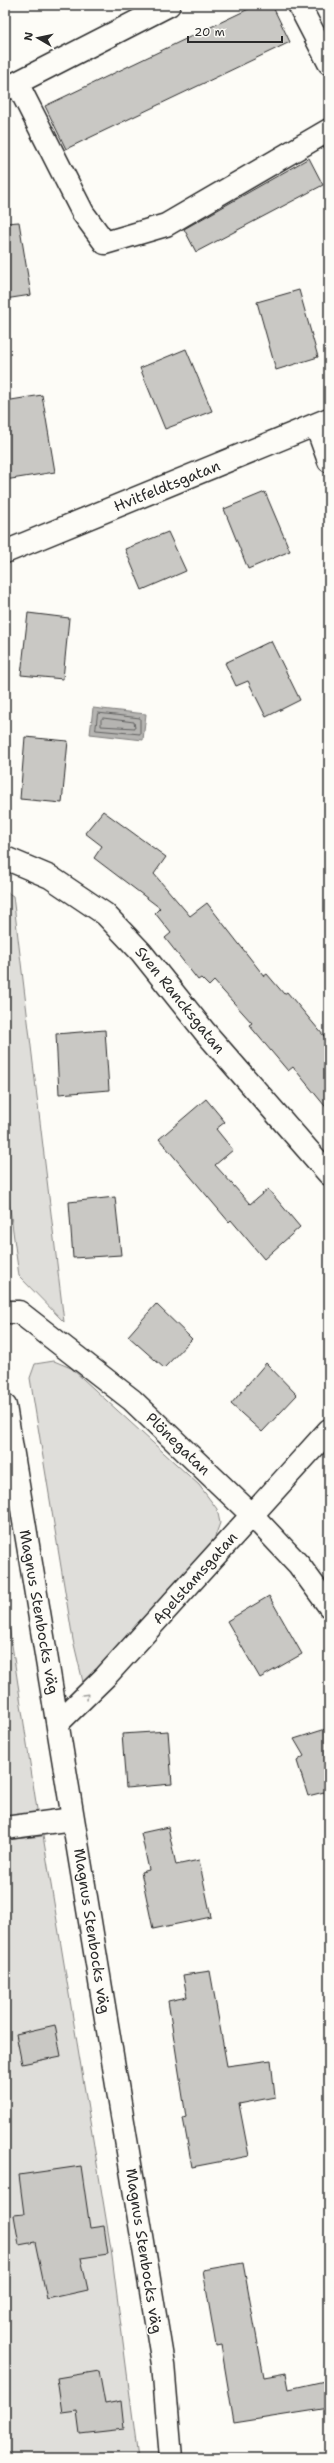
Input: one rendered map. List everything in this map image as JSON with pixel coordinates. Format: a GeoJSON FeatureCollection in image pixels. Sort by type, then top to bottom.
{"type":"FeatureCollection","features":[{"type":"Feature","properties":{"kind":"street"},"geometry":{"type":"LineString","coordinates":[[169,5],[11,86],[83,213],[105,244],[166,225],[329,130]]}},
{"type":"Feature","properties":{"kind":"street"},"geometry":{"type":"LineString","coordinates":[[299,5],[329,63]]}},
{"type":"Feature","properties":{"kind":"street"},"geometry":{"type":"LineString","coordinates":[[322,422],[329,461]]}},
{"type":"Feature","properties":{"kind":"street","name":"Hvitfeldtsgatan"},"geometry":{"type":"LineString","coordinates":[[5,552],[322,422]]}},
{"type":"Feature","properties":{"kind":"street","name":"Sven Rancksgatan"},"geometry":{"type":"LineString","coordinates":[[5,858],[50,877],[105,914],[141,952],[205,1032],[329,1174]]}},
{"type":"Feature","properties":{"kind":"street","name":"Plönegatan"},"geometry":{"type":"LineString","coordinates":[[5,1312],[20,1312],[132,1400],[252,1516],[299,1565],[329,1606]]}},
{"type":"Feature","properties":{"kind":"street","name":"Magnus Stenbocks väg"},"geometry":{"type":"LineString","coordinates":[[5,1406],[163,2364],[171,2458]]}},
{"type":"Feature","properties":{"kind":"street","name":"Apelstamsgatan"},"geometry":{"type":"LineString","coordinates":[[58,1723],[106,1676],[329,1430]]}},
{"type":"Feature","properties":{"kind":"street"},"geometry":{"type":"LineString","coordinates":[[5,1828],[74,1819]]}},
{"type":"Feature","properties":{"kind":"shaded area"},"geometry":{"type":"Polygon","coordinates":[[[5,891],[13,896],[64,1322],[19,1276],[5,1171],[5,891]]]}},
{"type":"Feature","properties":{"kind":"shaded area"},"geometry":{"type":"Polygon","coordinates":[[[54,1361],[71,1368],[199,1485],[217,1509],[220,1523],[213,1542],[116,1649],[83,1682],[73,1640],[30,1378],[35,1364],[54,1361]]]}},
{"type":"Feature","properties":{"kind":"shaded area"},"geometry":{"type":"Polygon","coordinates":[[[5,1599],[38,1816],[5,1821],[5,1599]]]}},
{"type":"Feature","properties":{"kind":"shaded area"},"geometry":{"type":"Polygon","coordinates":[[[43,1836],[111,2249],[138,2458],[5,2458],[5,1840],[43,1836]]]}},
{"type":"Feature","properties":{"kind":"water"},"geometry":{"type":"Polygon","coordinates":[[[93,708],[146,714],[143,740],[90,734],[93,708]]]}},
{"type":"Feature","properties":{"kind":"building"},"geometry":{"type":"Polygon","coordinates":[[[257,5],[272,5],[290,42],[66,149],[45,106],[257,5]]]}},
{"type":"Feature","properties":{"kind":"building"},"geometry":{"type":"Polygon","coordinates":[[[309,158],[323,185],[196,252],[184,229],[309,158]]]}},
{"type":"Feature","properties":{"kind":"building"},"geometry":{"type":"Polygon","coordinates":[[[19,222],[31,295],[5,299],[5,223],[19,222]]]}},
{"type":"Feature","properties":{"kind":"building"},"geometry":{"type":"Polygon","coordinates":[[[299,290],[318,357],[276,370],[257,302],[299,290]]]}},
{"type":"Feature","properties":{"kind":"building"},"geometry":{"type":"Polygon","coordinates":[[[186,349],[212,411],[165,429],[140,368],[186,349]]]}},
{"type":"Feature","properties":{"kind":"building"},"geometry":{"type":"Polygon","coordinates":[[[42,395],[55,472],[5,480],[5,401],[42,395]]]}},
{"type":"Feature","properties":{"kind":"building"},"geometry":{"type":"Polygon","coordinates":[[[265,492],[290,551],[248,569],[224,509],[265,492]]]}},
{"type":"Feature","properties":{"kind":"building"},"geometry":{"type":"Polygon","coordinates":[[[168,532],[186,571],[142,590],[125,549],[168,532]]]}},
{"type":"Feature","properties":{"kind":"building"},"geometry":{"type":"Polygon","coordinates":[[[28,613],[69,618],[63,679],[21,675],[28,613]]]}},
{"type":"Feature","properties":{"kind":"building"},"geometry":{"type":"Polygon","coordinates":[[[271,641],[300,700],[266,717],[248,681],[236,686],[225,663],[271,641]]]}},
{"type":"Feature","properties":{"kind":"building"},"geometry":{"type":"Polygon","coordinates":[[[25,737],[68,741],[62,803],[20,799],[25,737]]]}},
{"type":"Feature","properties":{"kind":"building"},"geometry":{"type":"Polygon","coordinates":[[[103,811],[166,857],[154,874],[190,916],[207,903],[264,976],[267,974],[284,994],[287,992],[329,1042],[329,1111],[293,1067],[288,1071],[249,1025],[252,1023],[214,981],[209,986],[201,978],[198,980],[165,938],[171,933],[155,913],[160,908],[94,858],[102,846],[85,833],[103,811]]]}},
{"type":"Feature","properties":{"kind":"building"},"geometry":{"type":"Polygon","coordinates":[[[105,1030],[109,1090],[59,1094],[56,1034],[105,1030]]]}},
{"type":"Feature","properties":{"kind":"building"},"geometry":{"type":"Polygon","coordinates":[[[206,1099],[225,1122],[216,1129],[233,1150],[215,1165],[250,1204],[268,1189],[300,1227],[264,1259],[231,1220],[229,1222],[159,1139],[206,1099]]]}},
{"type":"Feature","properties":{"kind":"building"},"geometry":{"type":"Polygon","coordinates":[[[115,1197],[121,1255],[73,1258],[69,1202],[115,1197]]]}},
{"type":"Feature","properties":{"kind":"building"},"geometry":{"type":"Polygon","coordinates":[[[156,1304],[192,1339],[164,1368],[128,1336],[156,1304]]]}},
{"type":"Feature","properties":{"kind":"building"},"geometry":{"type":"Polygon","coordinates":[[[266,1363],[297,1395],[262,1432],[231,1404],[266,1363]]]}},
{"type":"Feature","properties":{"kind":"building"},"geometry":{"type":"Polygon","coordinates":[[[269,1596],[302,1654],[260,1678],[227,1621],[269,1596]]]}},
{"type":"Feature","properties":{"kind":"building"},"geometry":{"type":"Polygon","coordinates":[[[329,1728],[329,1800],[324,1792],[308,1796],[297,1761],[304,1756],[294,1739],[329,1728]]]}},
{"type":"Feature","properties":{"kind":"building"},"geometry":{"type":"Polygon","coordinates":[[[168,1731],[172,1784],[126,1788],[122,1734],[168,1731]]]}},
{"type":"Feature","properties":{"kind":"building"},"geometry":{"type":"Polygon","coordinates":[[[168,1827],[176,1865],[199,1860],[211,1917],[153,1929],[141,1872],[149,1870],[141,1833],[168,1827]]]}},
{"type":"Feature","properties":{"kind":"building"},"geometry":{"type":"Polygon","coordinates":[[[210,1971],[227,2066],[271,2060],[275,2097],[239,2104],[249,2156],[192,2167],[183,2118],[186,2117],[168,2001],[187,1997],[183,1975],[210,1971]]]}},
{"type":"Feature","properties":{"kind":"building"},"geometry":{"type":"Polygon","coordinates":[[[55,2025],[61,2056],[22,2064],[16,2034],[55,2025]]]}},
{"type":"Feature","properties":{"kind":"building"},"geometry":{"type":"Polygon","coordinates":[[[81,2166],[90,2228],[104,2226],[108,2254],[81,2258],[88,2290],[47,2299],[35,2242],[19,2245],[14,2215],[24,2214],[19,2175],[81,2166]]]}},
{"type":"Feature","properties":{"kind":"building"},"geometry":{"type":"Polygon","coordinates":[[[243,2263],[264,2377],[286,2373],[289,2389],[329,2380],[329,2408],[234,2423],[221,2345],[216,2346],[203,2270],[243,2263]]]}},
{"type":"Feature","properties":{"kind":"building"},"geometry":{"type":"Polygon","coordinates":[[[99,2371],[105,2404],[121,2401],[124,2429],[80,2434],[77,2411],[62,2413],[57,2378],[99,2371]]]}}]}
